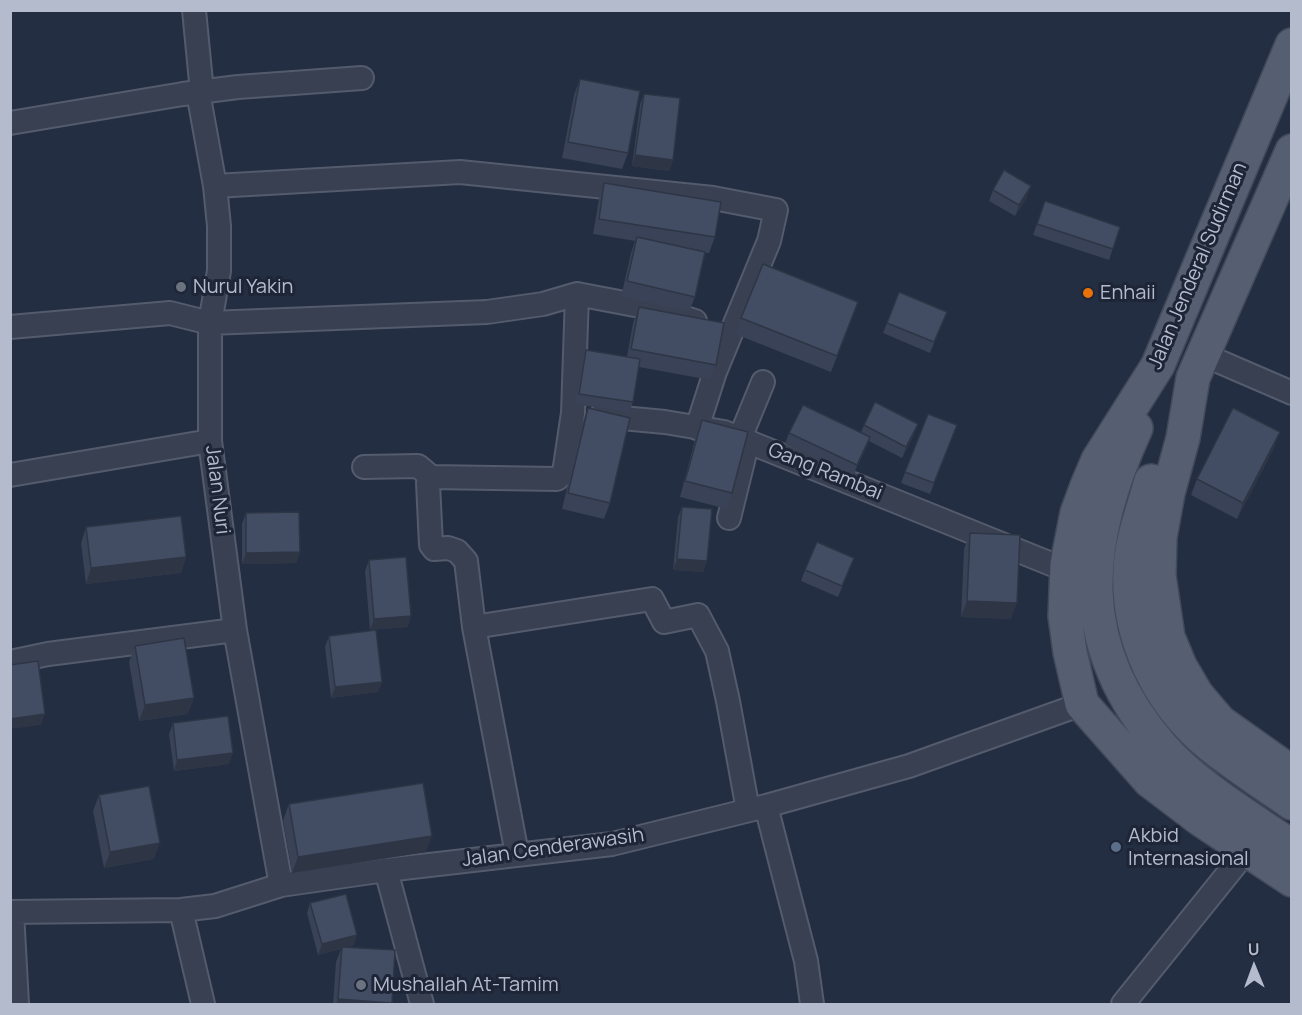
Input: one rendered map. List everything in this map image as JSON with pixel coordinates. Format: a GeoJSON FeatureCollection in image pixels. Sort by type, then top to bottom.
{"type":"FeatureCollection","features":[{"type":"Feature","properties":{"kind":"main road","name":"Jalan Jenderal Sudirman"},"geometry":{"type":"LineString","coordinates":[[1292,45],[1176,379],[1183,438],[1172,473],[1160,537],[1159,576],[1168,637],[1180,666],[1197,695],[1220,722],[1292,773]]}},
{"type":"Feature","properties":{"kind":"main road","name":"Jalan Jenderal Sudirman"},"geometry":{"type":"LineString","coordinates":[[1292,151],[1176,379],[1098,460],[1077,513],[1066,570],[1065,616],[1070,652],[1082,704],[1150,781],[1200,819],[1292,880]]}},
{"type":"Feature","properties":{"kind":"main road"},"geometry":{"type":"LineString","coordinates":[[1176,379],[1137,531],[1130,569],[1131,612],[1138,640],[1152,673],[1173,705],[1190,725],[1208,743],[1292,803]]}},
{"type":"Feature","properties":{"kind":"main road"},"geometry":{"type":"LineString","coordinates":[[1176,379],[1129,444],[1115,481],[1102,527],[1098,554],[1095,592],[1100,633],[1110,664],[1132,708],[1162,748],[1193,776],[1292,847]]}},
{"type":"Feature","properties":{"kind":"street","name":"Jalan Nuri"},"geometry":{"type":"LineString","coordinates":[[194,10],[201,82],[198,92],[215,186],[219,226],[219,271],[210,323],[210,441],[235,630],[282,885]]}},
{"type":"Feature","properties":{"kind":"street"},"geometry":{"type":"LineString","coordinates":[[10,123],[198,92],[362,78]]}},
{"type":"Feature","properties":{"kind":"street"},"geometry":{"type":"LineString","coordinates":[[215,186],[460,172],[713,198],[776,210],[769,241],[715,372],[697,428]]}},
{"type":"Feature","properties":{"kind":"street"},"geometry":{"type":"LineString","coordinates":[[10,327],[170,313],[210,323],[487,312],[543,304],[577,294],[661,310],[731,333]]}},
{"type":"Feature","properties":{"kind":"street"},"geometry":{"type":"LineString","coordinates":[[364,467],[418,466],[431,477],[557,479],[564,473],[573,413],[577,294]]}},
{"type":"Feature","properties":{"kind":"street"},"geometry":{"type":"LineString","coordinates":[[1176,379],[1292,393]]}},
{"type":"Feature","properties":{"kind":"street"},"geometry":{"type":"LineString","coordinates":[[729,518],[744,439],[763,382]]}},
{"type":"Feature","properties":{"kind":"street","name":"Gang Rambai"},"geometry":{"type":"LineString","coordinates":[[573,413],[724,432],[1066,570]]}},
{"type":"Feature","properties":{"kind":"street"},"geometry":{"type":"LineString","coordinates":[[10,475],[210,441]]}},
{"type":"Feature","properties":{"kind":"street"},"geometry":{"type":"LineString","coordinates":[[431,477],[428,483],[431,545],[434,549],[448,548],[457,551],[466,561],[474,627],[517,854]]}},
{"type":"Feature","properties":{"kind":"street"},"geometry":{"type":"LineString","coordinates":[[474,627],[652,599],[664,622],[698,615],[717,651],[757,808],[806,962],[812,1005]]}},
{"type":"Feature","properties":{"kind":"street"},"geometry":{"type":"LineString","coordinates":[[10,662],[48,654],[235,630]]}},
{"type":"Feature","properties":{"kind":"street","name":"Jalan Cenderawasih"},"geometry":{"type":"LineString","coordinates":[[11,912],[181,910],[215,906],[282,885],[386,870],[612,844],[757,808],[909,766],[1082,704]]}},
{"type":"Feature","properties":{"kind":"street"},"geometry":{"type":"LineString","coordinates":[[1123,1005],[1247,850]]}},
{"type":"Feature","properties":{"kind":"street"},"geometry":{"type":"LineString","coordinates":[[386,870],[422,1005]]}},
{"type":"Feature","properties":{"kind":"street"},"geometry":{"type":"LineString","coordinates":[[181,910],[203,1005]]}},
{"type":"Feature","properties":{"kind":"street"},"geometry":{"type":"LineString","coordinates":[[11,912],[17,1005]]}},
{"type":"Feature","properties":{"kind":"building"},"geometry":{"type":"Polygon","coordinates":[[[580,79],[640,91],[628,153],[568,142],[580,79]]]}},
{"type":"Feature","properties":{"kind":"building"},"geometry":{"type":"Polygon","coordinates":[[[644,94],[680,98],[673,160],[635,155],[644,94]]]}},
{"type":"Feature","properties":{"kind":"building"},"geometry":{"type":"Polygon","coordinates":[[[1004,170],[1031,186],[1019,205],[993,190],[1004,170]]]}},
{"type":"Feature","properties":{"kind":"building"},"geometry":{"type":"Polygon","coordinates":[[[604,183],[721,202],[715,237],[599,219],[604,183]]]}},
{"type":"Feature","properties":{"kind":"building"},"geometry":{"type":"Polygon","coordinates":[[[1045,201],[1120,227],[1113,249],[1037,224],[1045,201]]]}},
{"type":"Feature","properties":{"kind":"building"},"geometry":{"type":"Polygon","coordinates":[[[637,237],[705,252],[695,297],[627,281],[637,237]]]}},
{"type":"Feature","properties":{"kind":"building"},"geometry":{"type":"Polygon","coordinates":[[[763,264],[858,302],[837,356],[741,318],[763,264]]]}},
{"type":"Feature","properties":{"kind":"building"},"geometry":{"type":"Polygon","coordinates":[[[899,292],[947,312],[934,342],[887,323],[899,292]]]}},
{"type":"Feature","properties":{"kind":"building"},"geometry":{"type":"Polygon","coordinates":[[[639,307],[724,323],[716,365],[631,349],[639,307]]]}},
{"type":"Feature","properties":{"kind":"building"},"geometry":{"type":"Polygon","coordinates":[[[586,350],[640,359],[633,402],[579,394],[586,350]]]}},
{"type":"Feature","properties":{"kind":"building"},"geometry":{"type":"Polygon","coordinates":[[[875,402],[918,424],[906,447],[864,425],[875,402]]]}},
{"type":"Feature","properties":{"kind":"building"},"geometry":{"type":"Polygon","coordinates":[[[803,405],[870,437],[857,465],[789,433],[803,405]]]}},
{"type":"Feature","properties":{"kind":"building"},"geometry":{"type":"Polygon","coordinates":[[[588,408],[630,418],[610,503],[568,493],[588,408]]]}},
{"type":"Feature","properties":{"kind":"building"},"geometry":{"type":"Polygon","coordinates":[[[1233,408],[1280,432],[1243,503],[1197,479],[1233,408]]]}},
{"type":"Feature","properties":{"kind":"building"},"geometry":{"type":"Polygon","coordinates":[[[928,414],[957,425],[934,483],[905,472],[928,414]]]}},
{"type":"Feature","properties":{"kind":"building"},"geometry":{"type":"Polygon","coordinates":[[[702,420],[748,432],[732,493],[685,481],[702,420]]]}},
{"type":"Feature","properties":{"kind":"building"},"geometry":{"type":"Polygon","coordinates":[[[682,507],[712,509],[707,561],[677,559],[682,507]]]}},
{"type":"Feature","properties":{"kind":"building"},"geometry":{"type":"Polygon","coordinates":[[[299,512],[300,552],[246,553],[246,513],[299,512]]]}},
{"type":"Feature","properties":{"kind":"building"},"geometry":{"type":"Polygon","coordinates":[[[181,516],[186,557],[91,568],[86,527],[181,516]]]}},
{"type":"Feature","properties":{"kind":"building"},"geometry":{"type":"Polygon","coordinates":[[[970,533],[1020,535],[1017,603],[967,601],[970,533]]]}},
{"type":"Feature","properties":{"kind":"building"},"geometry":{"type":"Polygon","coordinates":[[[817,542],[854,558],[842,586],[805,570],[817,542]]]}},
{"type":"Feature","properties":{"kind":"building"},"geometry":{"type":"Polygon","coordinates":[[[406,557],[411,616],[374,619],[369,560],[406,557]]]}},
{"type":"Feature","properties":{"kind":"building"},"geometry":{"type":"Polygon","coordinates":[[[376,630],[382,682],[335,687],[329,636],[376,630]]]}},
{"type":"Feature","properties":{"kind":"building"},"geometry":{"type":"Polygon","coordinates":[[[184,638],[194,698],[145,705],[135,646],[184,638]]]}},
{"type":"Feature","properties":{"kind":"building"},"geometry":{"type":"Polygon","coordinates":[[[38,661],[45,714],[10,719],[10,665],[38,661]]]}},
{"type":"Feature","properties":{"kind":"building"},"geometry":{"type":"Polygon","coordinates":[[[228,716],[233,753],[177,760],[173,723],[228,716]]]}},
{"type":"Feature","properties":{"kind":"building"},"geometry":{"type":"Polygon","coordinates":[[[423,783],[432,836],[298,857],[289,804],[423,783]]]}},
{"type":"Feature","properties":{"kind":"building"},"geometry":{"type":"Polygon","coordinates":[[[149,786],[160,843],[110,852],[99,795],[149,786]]]}},
{"type":"Feature","properties":{"kind":"building"},"geometry":{"type":"Polygon","coordinates":[[[346,894],[357,935],[322,944],[310,903],[346,894]]]}},
{"type":"Feature","properties":{"kind":"building","name":"Mushallah At-Tamim"},"geometry":{"type":"Polygon","coordinates":[[[342,947],[395,950],[392,1003],[338,999],[342,947]]]}},
{"type":"Feature","properties":{"kind":"place","name":"Nurul Yakin"},"geometry":{"type":"Point","coordinates":[181,287]}},
{"type":"Feature","properties":{"kind":"place","name":"Enhaii"},"geometry":{"type":"Point","coordinates":[1088,293]}},
{"type":"Feature","properties":{"kind":"place","name":"Akbid Internasional"},"geometry":{"type":"Point","coordinates":[1116,847]}},
{"type":"Feature","properties":{"kind":"place","name":"Mushallah At-Tamim"},"geometry":{"type":"Point","coordinates":[361,985]}}]}
